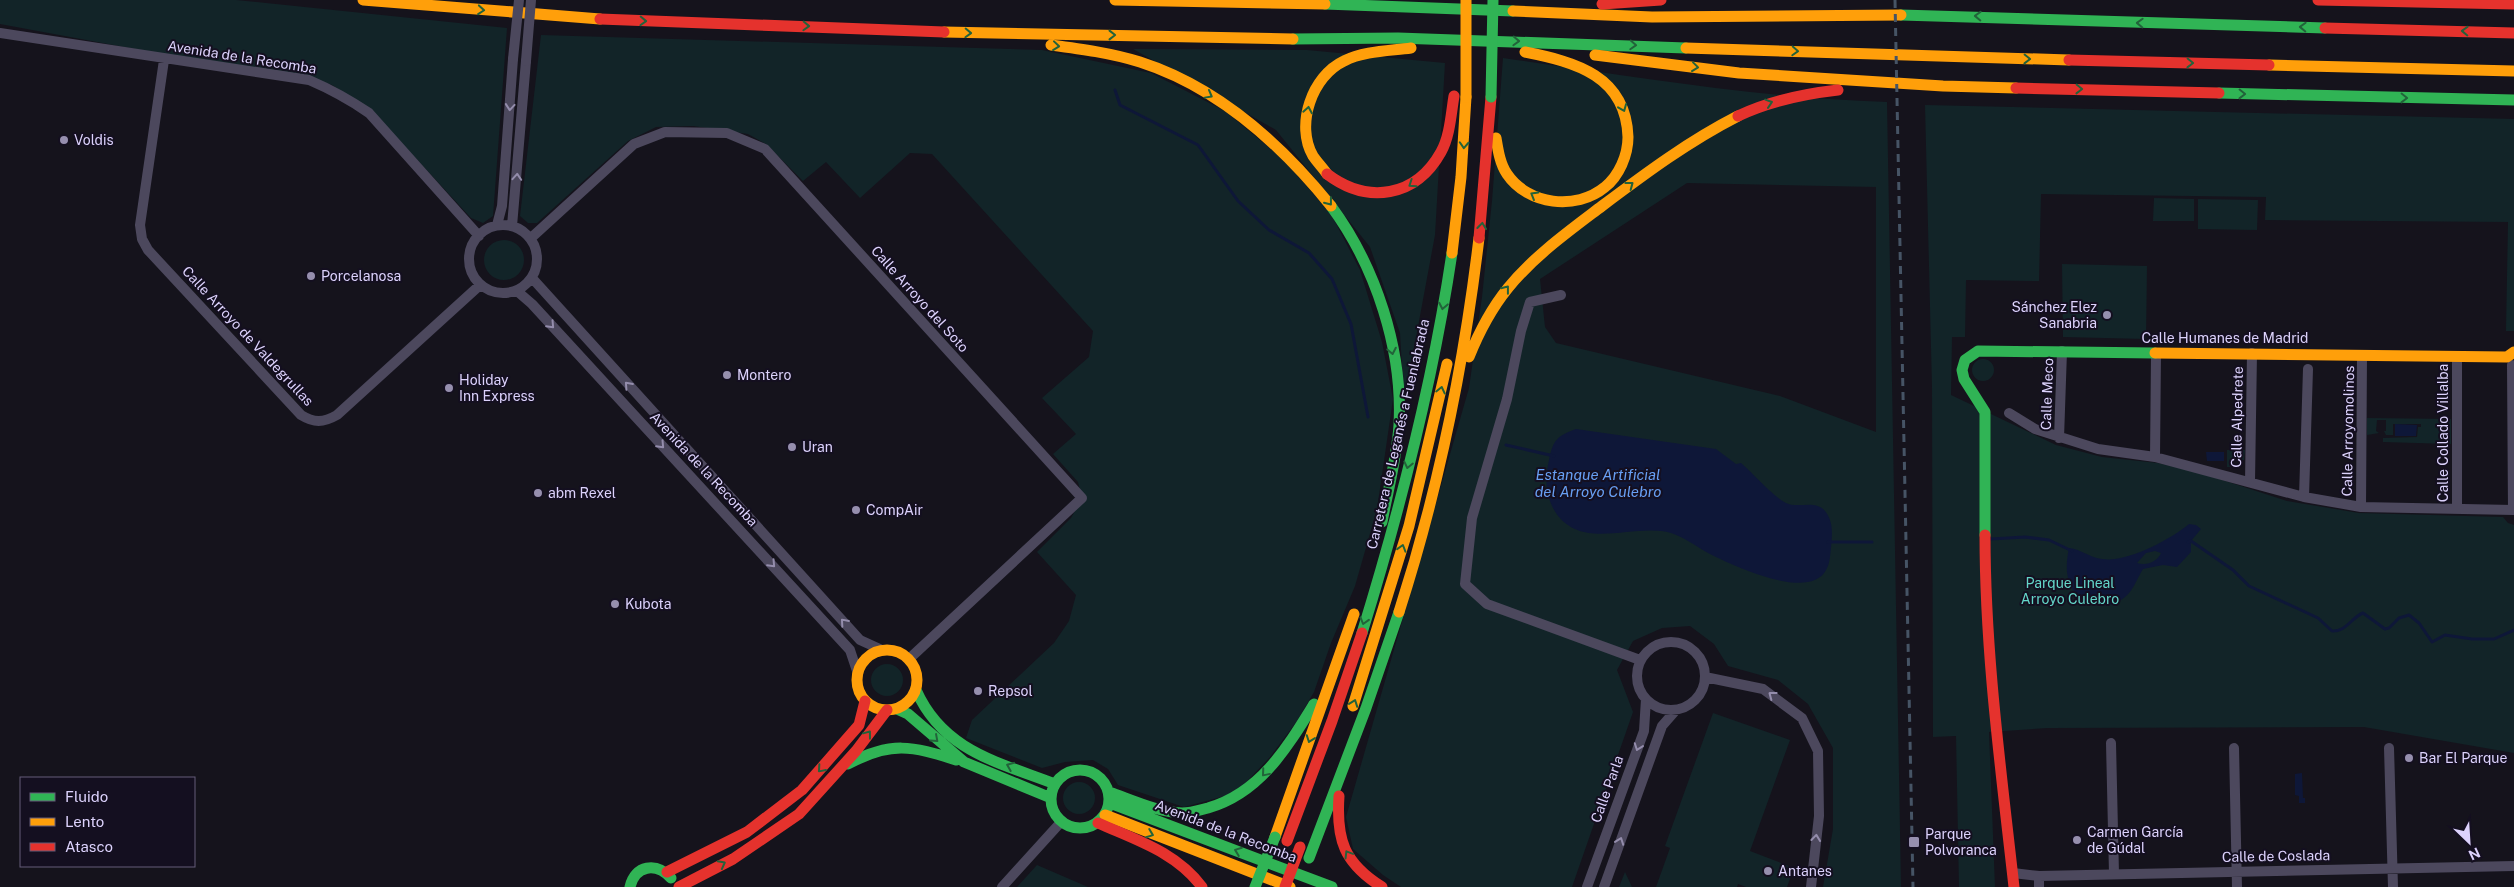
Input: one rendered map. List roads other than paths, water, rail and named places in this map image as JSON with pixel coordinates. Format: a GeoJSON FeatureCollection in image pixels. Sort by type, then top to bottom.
{"type":"FeatureCollection","features":[{"type":"Feature","properties":{"kind":"main road"},"geometry":{"type":"LineString","coordinates":[[363,0],[609,20],[1011,34],[1343,40],[1398,38],[1939,57],[2514,71]]}},
{"type":"Feature","properties":{"kind":"main road"},"geometry":{"type":"LineString","coordinates":[[1115,0],[1304,3],[1652,17],[1934,15],[2096,22],[2514,33]]}},
{"type":"Feature","properties":{"kind":"main road"},"geometry":{"type":"LineString","coordinates":[[1304,3],[1386,0]]}},
{"type":"Feature","properties":{"kind":"main road"},"geometry":{"type":"LineString","coordinates":[[1445,0],[1549,2],[1584,5],[1661,0]]}},
{"type":"Feature","properties":{"kind":"main road"},"geometry":{"type":"LineString","coordinates":[[1438,266],[1447,217],[1460,96],[1455,0]]}},
{"type":"Feature","properties":{"kind":"main road","name":"Carretera de Leganés a Fuenlabrada"},"geometry":{"type":"LineString","coordinates":[[1269,887],[1346,681],[1398,511],[1432,363],[1450,269],[1463,177],[1460,96],[1466,0]]}},
{"type":"Feature","properties":{"kind":"main road"},"geometry":{"type":"LineString","coordinates":[[1382,887],[1357,867],[1348,856],[1336,822],[1339,795],[1364,726],[1428,510],[1447,430],[1474,287],[1482,224],[1486,97],[1481,0]]}},
{"type":"Feature","properties":{"kind":"main road"},"geometry":{"type":"LineString","coordinates":[[1454,328],[1473,220],[1486,97],[1493,0]]}},
{"type":"Feature","properties":{"kind":"main road"},"geometry":{"type":"LineString","coordinates":[[2318,0],[2514,4]]}},
{"type":"Feature","properties":{"kind":"main road"},"geometry":{"type":"LineString","coordinates":[[1011,34],[1020,42],[1094,50],[1168,72],[1240,113],[1264,132],[1286,151],[1333,206],[1367,268],[1380,302],[1396,376],[1399,411],[1397,437],[1380,527],[1411,402]]}},
{"type":"Feature","properties":{"kind":"main road"},"geometry":{"type":"LineString","coordinates":[[1343,40],[1411,48],[1525,52],[1568,51],[1739,73],[1943,86],[2514,100]]}},
{"type":"Feature","properties":{"kind":"main road"},"geometry":{"type":"LineString","coordinates":[[1411,48],[1363,54],[1348,59],[1328,71],[1317,85],[1307,110],[1308,138],[1316,161],[1327,174],[1349,190],[1369,194],[1388,193],[1411,186],[1431,168],[1440,152],[1460,96]]}},
{"type":"Feature","properties":{"kind":"main road"},"geometry":{"type":"LineString","coordinates":[[1486,97],[1500,160],[1508,176],[1519,186],[1542,200],[1560,202],[1584,199],[1604,188],[1620,170],[1627,149],[1629,128],[1625,110],[1615,91],[1581,66],[1561,59],[1525,52]]}},
{"type":"Feature","properties":{"kind":"main road"},"geometry":{"type":"LineString","coordinates":[[1447,430],[1475,339],[1490,312],[1516,278],[1548,247],[1687,143],[1738,115],[1767,104],[1811,92],[1878,87],[1943,86]]}},
{"type":"Feature","properties":{"kind":"main road","name":"Calle Humanes de Madrid"},"geometry":{"type":"LineString","coordinates":[[2013,873],[1996,735],[1985,583],[1986,412],[1964,379],[1964,360],[1978,351],[2457,356],[2512,360]]}},
{"type":"Feature","properties":{"kind":"main road","name":"Carretera de Leganés a Fuenlabrada"},"geometry":{"type":"LineString","coordinates":[[1348,719],[1409,526],[1449,354]]}},
{"type":"Feature","properties":{"kind":"main road"},"geometry":{"type":"LineString","coordinates":[[1109,797],[1184,813],[1214,808],[1241,795],[1263,776],[1298,730],[1316,700],[1337,641],[1356,605],[1256,887]]}},
{"type":"Feature","properties":{"kind":"main road"},"geometry":{"type":"LineString","coordinates":[[964,762],[908,714],[871,706],[865,701],[860,693],[858,674],[866,659],[882,650],[901,653],[909,659],[917,673],[916,690],[920,703],[928,717],[964,747],[1055,784]]}},
{"type":"Feature","properties":{"kind":"main road"},"geometry":{"type":"LineString","coordinates":[[1298,887],[1384,659]]}},
{"type":"Feature","properties":{"kind":"main road"},"geometry":{"type":"LineString","coordinates":[[679,887],[733,859],[799,814],[892,710],[912,698],[916,690]]}},
{"type":"Feature","properties":{"kind":"main road"},"geometry":{"type":"LineString","coordinates":[[667,872],[747,832],[802,790],[859,725],[865,701]]}},
{"type":"Feature","properties":{"kind":"main road"},"geometry":{"type":"LineString","coordinates":[[839,770],[877,749],[894,746],[912,746],[964,762],[1051,798]]}},
{"type":"Feature","properties":{"kind":"main road"},"geometry":{"type":"LineString","coordinates":[[1102,819],[1109,797],[1098,776],[1080,770],[1070,772],[1055,784],[1051,798],[1053,811],[1061,822],[1079,829],[1102,819],[1290,887]]}},
{"type":"Feature","properties":{"kind":"main road","name":"Avenida de la Recomba"},"geometry":{"type":"LineString","coordinates":[[1109,797],[1332,887]]}},
{"type":"Feature","properties":{"kind":"main road"},"geometry":{"type":"LineString","coordinates":[[1102,819],[1164,851],[1184,865],[1202,887]]}},
{"type":"Feature","properties":{"kind":"main road"},"geometry":{"type":"LineString","coordinates":[[1285,887],[1307,829]]}},
{"type":"Feature","properties":{"kind":"main road"},"geometry":{"type":"LineString","coordinates":[[630,887],[634,876],[646,867],[653,867],[667,872],[674,887]]}},
{"type":"Feature","properties":{"kind":"main road"},"geometry":{"type":"LineString","coordinates":[[2013,873],[2014,887]]}},
{"type":"Feature","properties":{"kind":"street"},"geometry":{"type":"LineString","coordinates":[[497,225],[502,206],[518,0]]}},
{"type":"Feature","properties":{"kind":"street"},"geometry":{"type":"LineString","coordinates":[[512,226],[531,0]]}},
{"type":"Feature","properties":{"kind":"street","name":"Avenida de la Recomba"},"geometry":{"type":"LineString","coordinates":[[0,33],[164,60],[309,80],[351,101],[369,113],[479,236]]}},
{"type":"Feature","properties":{"kind":"street","name":"Calle Arroyo de Valdegrullas"},"geometry":{"type":"LineString","coordinates":[[164,60],[140,225],[142,239],[148,250],[301,415],[318,422],[328,420],[337,415],[480,285]]}},
{"type":"Feature","properties":{"kind":"street","name":"Calle Arroyo del Soto"},"geometry":{"type":"LineString","coordinates":[[531,238],[634,144],[665,132],[727,133],[765,149],[1076,491],[1082,498],[909,659]]}},
{"type":"Feature","properties":{"kind":"street"},"geometry":{"type":"LineString","coordinates":[[497,225],[512,226],[531,238],[538,257],[532,278],[517,291],[499,294],[480,285],[470,270],[468,260],[471,248],[479,236],[497,225]]}},
{"type":"Feature","properties":{"kind":"street","name":"Avenida de la Recomba"},"geometry":{"type":"LineString","coordinates":[[532,278],[860,640],[882,650]]}},
{"type":"Feature","properties":{"kind":"street","name":"Avenida de la Recomba"},"geometry":{"type":"LineString","coordinates":[[517,291],[532,304],[850,650],[858,674]]}},
{"type":"Feature","properties":{"kind":"street"},"geometry":{"type":"LineString","coordinates":[[1562,295],[1530,302],[1521,332],[1507,399],[1472,518],[1466,584],[1487,604],[1640,660]]}},
{"type":"Feature","properties":{"kind":"street","name":"Calle Meco"},"geometry":{"type":"LineString","coordinates":[[2059,438],[2062,351]]}},
{"type":"Feature","properties":{"kind":"street"},"geometry":{"type":"LineString","coordinates":[[2155,457],[2156,353]]}},
{"type":"Feature","properties":{"kind":"street","name":"Calle Alpedrete"},"geometry":{"type":"LineString","coordinates":[[2250,482],[2252,353]]}},
{"type":"Feature","properties":{"kind":"street","name":"Calle Arroyomolinos"},"geometry":{"type":"LineString","coordinates":[[2361,507],[2362,355]]}},
{"type":"Feature","properties":{"kind":"street","name":"Calle Collado Villalba"},"geometry":{"type":"LineString","coordinates":[[2457,356],[2457,509]]}},
{"type":"Feature","properties":{"kind":"street"},"geometry":{"type":"LineString","coordinates":[[2009,413],[2035,429],[2059,438],[2098,449],[2155,457],[2304,497],[2361,507],[2513,510],[2512,360]]}},
{"type":"Feature","properties":{"kind":"street"},"geometry":{"type":"LineString","coordinates":[[2304,497],[2308,368]]}},
{"type":"Feature","properties":{"kind":"street"},"geometry":{"type":"LineString","coordinates":[[1668,642],[1690,647],[1698,655],[1704,666],[1705,677],[1703,688],[1696,698],[1687,706],[1676,710],[1665,710],[1646,700],[1637,681],[1640,660],[1647,651],[1657,645],[1668,642]]}},
{"type":"Feature","properties":{"kind":"street"},"geometry":{"type":"LineString","coordinates":[[1705,677],[1763,689],[1802,718],[1818,751],[1819,816],[1812,887]]}},
{"type":"Feature","properties":{"kind":"street","name":"Calle Parla"},"geometry":{"type":"LineString","coordinates":[[1587,887],[1644,731],[1646,700]]}},
{"type":"Feature","properties":{"kind":"street"},"geometry":{"type":"LineString","coordinates":[[1604,887],[1662,726],[1676,710]]}},
{"type":"Feature","properties":{"kind":"street"},"geometry":{"type":"LineString","coordinates":[[2111,743],[2114,874]]}},
{"type":"Feature","properties":{"kind":"street"},"geometry":{"type":"LineString","coordinates":[[2234,748],[2237,887]]}},
{"type":"Feature","properties":{"kind":"street"},"geometry":{"type":"LineString","coordinates":[[2389,748],[2393,887]]}},
{"type":"Feature","properties":{"kind":"street"},"geometry":{"type":"LineString","coordinates":[[1002,887],[1061,822]]}},
{"type":"Feature","properties":{"kind":"street","name":"Calle de Coslada"},"geometry":{"type":"LineString","coordinates":[[2013,873],[2039,876],[2237,870],[2514,866]]}},
{"type":"Feature","properties":{"kind":"street"},"geometry":{"type":"LineString","coordinates":[[2039,876],[2039,887]]}},
{"type":"Feature","properties":{"kind":"water"},"geometry":{"type":"Polygon","coordinates":[[[2395,424],[2417,425],[2416,436],[2395,436],[2395,424]]]}},
{"type":"Feature","properties":{"kind":"water","name":"Estanque Artificial del Arroyo Culebro"},"geometry":{"type":"Polygon","coordinates":[[[1576,429],[1716,449],[1736,464],[1741,463],[1769,490],[1786,503],[1821,507],[1828,515],[1832,529],[1830,556],[1826,570],[1817,579],[1805,582],[1789,582],[1772,579],[1739,567],[1671,533],[1640,531],[1607,534],[1577,530],[1564,522],[1553,508],[1548,496],[1546,479],[1554,443],[1564,434],[1576,429]]]}},
{"type":"Feature","properties":{"kind":"water"},"geometry":{"type":"Polygon","coordinates":[[[2206,452],[2224,452],[2224,461],[2207,461],[2206,452]]]}},
{"type":"Feature","properties":{"kind":"water"},"geometry":{"type":"Polygon","coordinates":[[[2189,524],[2196,525],[2201,529],[2191,541],[2191,552],[2177,567],[2163,565],[2143,569],[2129,594],[2114,604],[2095,604],[2083,599],[2072,588],[2067,573],[2069,548],[2093,557],[2112,559],[2136,554],[2148,549],[2189,524]],[[2155,551],[2146,553],[2137,563],[2151,563],[2161,553],[2155,551]]]}},
{"type":"Feature","properties":{"kind":"water"},"geometry":{"type":"Polygon","coordinates":[[[2302,773],[2305,803],[2299,803],[2299,796],[2295,795],[2295,774],[2302,773]]]}},
{"type":"Feature","properties":{"kind":"waterway"},"geometry":{"type":"LineString","coordinates":[[1115,90],[1120,105],[1198,145],[1238,201],[1269,230],[1309,253],[1332,279],[1351,324],[1368,417]]}},
{"type":"Feature","properties":{"kind":"waterway"},"geometry":{"type":"LineString","coordinates":[[1506,445],[1554,456]]}},
{"type":"Feature","properties":{"kind":"waterway"},"geometry":{"type":"LineString","coordinates":[[1991,539],[2025,537],[2049,540],[2072,551]]}},
{"type":"Feature","properties":{"kind":"waterway"},"geometry":{"type":"LineString","coordinates":[[2188,542],[2191,541],[2233,570],[2249,586],[2318,618],[2332,631],[2345,627],[2363,613],[2385,629],[2389,628],[2399,618],[2409,615],[2419,623],[2432,642],[2445,635],[2472,639],[2494,639],[2514,630]]}},
{"type":"Feature","properties":{"kind":"waterway"},"geometry":{"type":"LineString","coordinates":[[1828,542],[1872,542]]}},
{"type":"Feature","properties":{"kind":"railway"},"geometry":{"type":"LineString","coordinates":[[1895,0],[1913,887]]}},
{"type":"Feature","properties":{"kind":"place","name":"Voldis"},"geometry":{"type":"Point","coordinates":[64,140]}},
{"type":"Feature","properties":{"kind":"place","name":"Porcelanosa"},"geometry":{"type":"Point","coordinates":[311,276]}},
{"type":"Feature","properties":{"kind":"place","name":"Sánchez Elez Sanabria"},"geometry":{"type":"Point","coordinates":[2107,315]}},
{"type":"Feature","properties":{"kind":"place","name":"Montero"},"geometry":{"type":"Point","coordinates":[727,375]}},
{"type":"Feature","properties":{"kind":"place","name":"Holiday Inn Express"},"geometry":{"type":"Point","coordinates":[449,388]}},
{"type":"Feature","properties":{"kind":"place","name":"Uran"},"geometry":{"type":"Point","coordinates":[792,447]}},
{"type":"Feature","properties":{"kind":"place","name":"abm Rexel"},"geometry":{"type":"Point","coordinates":[538,493]}},
{"type":"Feature","properties":{"kind":"place","name":"CompAir"},"geometry":{"type":"Point","coordinates":[856,510]}},
{"type":"Feature","properties":{"kind":"place","name":"Kubota"},"geometry":{"type":"Point","coordinates":[615,604]}},
{"type":"Feature","properties":{"kind":"place","name":"Repsol"},"geometry":{"type":"Point","coordinates":[978,691]}},
{"type":"Feature","properties":{"kind":"place","name":"Bar El Parque"},"geometry":{"type":"Point","coordinates":[2409,758]}},
{"type":"Feature","properties":{"kind":"place","name":"Carmen García de Gúdal"},"geometry":{"type":"Point","coordinates":[2077,840]}},
{"type":"Feature","properties":{"kind":"place","name":"Parque Polvoranca"},"geometry":{"type":"Point","coordinates":[1914,842]}},
{"type":"Feature","properties":{"kind":"place","name":"Antanes"},"geometry":{"type":"Point","coordinates":[1768,871]}},
{"type":"Feature","properties":{"kind":"park label","name":"Parque Lineal Arroyo Culebro"},"geometry":{"type":"Point","coordinates":[2070,592]}}]}
